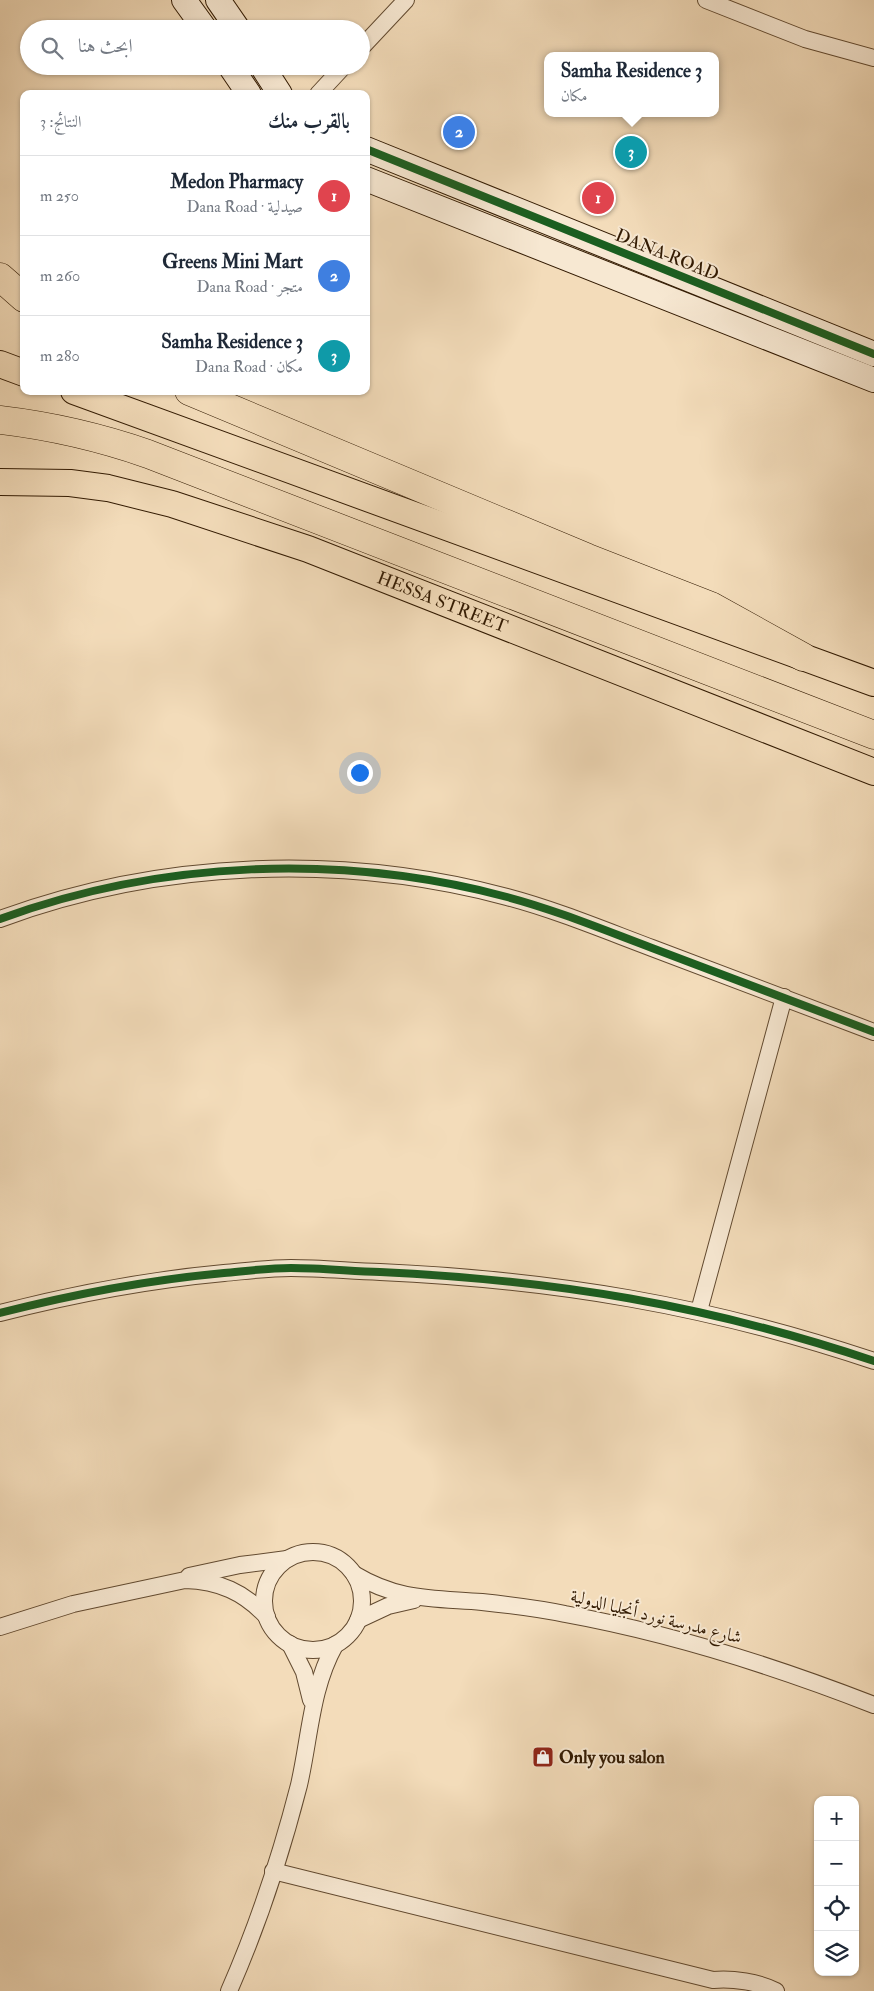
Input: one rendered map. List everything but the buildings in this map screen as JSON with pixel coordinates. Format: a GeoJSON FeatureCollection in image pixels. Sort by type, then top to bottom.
{"type":"FeatureCollection","features":[{"type":"Feature","properties":{"kind":"highway"},"geometry":{"type":"LineString","coordinates":[[0,277],[20,294]]}},
{"type":"Feature","properties":{"kind":"highway"},"geometry":{"type":"LineString","coordinates":[[199,395],[588,558],[711,606],[735,617],[803,657]]}},
{"type":"Feature","properties":{"kind":"highway"},"geometry":{"type":"LineString","coordinates":[[0,420],[48,426],[98,437],[148,454],[874,735]]}},
{"type":"Feature","properties":{"kind":"main road"},"geometry":{"type":"LineString","coordinates":[[0,364],[20,372]]}},
{"type":"Feature","properties":{"kind":"main road"},"geometry":{"type":"LineString","coordinates":[[85,395],[874,683]]}},
{"type":"Feature","properties":{"kind":"main road","name":"HESSA STREET"},"geometry":{"type":"LineString","coordinates":[[0,482],[70,483],[108,488],[172,504],[308,549],[874,772]]}},
{"type":"Feature","properties":{"kind":"street"},"geometry":{"type":"LineString","coordinates":[[184,0],[198,20]]}},
{"type":"Feature","properties":{"kind":"street"},"geometry":{"type":"LineString","coordinates":[[218,0],[232,20]]}},
{"type":"Feature","properties":{"kind":"street"},"geometry":{"type":"LineString","coordinates":[[370,38],[406,0]]}},
{"type":"Feature","properties":{"kind":"street"},"geometry":{"type":"LineString","coordinates":[[706,0],[805,39],[874,58]]}},
{"type":"Feature","properties":{"kind":"street"},"geometry":{"type":"LineString","coordinates":[[236,75],[246,90]]}},
{"type":"Feature","properties":{"kind":"street"},"geometry":{"type":"LineString","coordinates":[[268,75],[277,90]]}},
{"type":"Feature","properties":{"kind":"street"},"geometry":{"type":"LineString","coordinates":[[322,90],[336,75]]}},
{"type":"Feature","properties":{"kind":"street","name":"DANA ROAD"},"geometry":{"type":"LineString","coordinates":[[370,151],[874,354]]}},
{"type":"Feature","properties":{"kind":"street"},"geometry":{"type":"LineString","coordinates":[[370,181],[874,380]]}},
{"type":"Feature","properties":{"kind":"street"},"geometry":{"type":"LineString","coordinates":[[0,919],[86,893],[178,876],[255,870],[298,869],[383,874],[467,887],[547,908],[874,1032]]}},
{"type":"Feature","properties":{"kind":"street"},"geometry":{"type":"LineString","coordinates":[[699,1311],[784,998]]}},
{"type":"Feature","properties":{"kind":"street"},"geometry":{"type":"LineString","coordinates":[[0,1313],[75,1295],[161,1280],[290,1268],[510,1280],[627,1296],[699,1311],[782,1332],[874,1361]]}},
{"type":"Feature","properties":{"kind":"street"},"geometry":{"type":"LineString","coordinates":[[0,1628],[73,1604],[170,1582],[216,1569],[287,1560],[307,1552],[329,1554],[343,1562],[354,1574],[362,1596],[358,1620],[352,1630],[335,1645],[318,1679],[297,1792],[245,1954],[229,1991]]}},
{"type":"Feature","properties":{"kind":"street"},"geometry":{"type":"LineString","coordinates":[[266,1617],[264,1600],[268,1581],[273,1573],[287,1560]]}},
{"type":"Feature","properties":{"kind":"street","name":"شارع مدرسة نورد أنجليا الدولية"},"geometry":{"type":"LineString","coordinates":[[354,1574],[393,1593],[421,1599],[529,1608],[624,1626],[768,1667],[874,1705]]}},
{"type":"Feature","properties":{"kind":"street"},"geometry":{"type":"LineString","coordinates":[[170,1582],[201,1580],[231,1588],[256,1605],[273,1629],[290,1644],[309,1686],[312,1716]]}},
{"type":"Feature","properties":{"kind":"street","name":"شارع مدرسة نورد أنجليا الدولية"},"geometry":{"type":"LineString","coordinates":[[358,1620],[388,1606],[421,1599]]}},
{"type":"Feature","properties":{"kind":"street"},"geometry":{"type":"LineString","coordinates":[[290,1644],[312,1650],[335,1645]]}},
{"type":"Feature","properties":{"kind":"street"},"geometry":{"type":"LineString","coordinates":[[273,1871],[713,1980],[725,1987],[739,1991]]}},
{"type":"Feature","properties":{"kind":"street"},"geometry":{"type":"LineString","coordinates":[[713,1980],[727,1979],[759,1985],[776,1991]]}},
{"type":"Feature","properties":{"kind":"cycle path"},"geometry":{"type":"LineString","coordinates":[[370,151],[874,354]]}},
{"type":"Feature","properties":{"kind":"cycle path"},"geometry":{"type":"LineString","coordinates":[[0,919],[61,899],[124,884],[187,875],[252,869],[316,869],[381,874],[444,883],[507,897],[544,908],[874,1032]]}},
{"type":"Feature","properties":{"kind":"cycle path"},"geometry":{"type":"LineString","coordinates":[[0,1313],[111,1288],[196,1276],[282,1268],[313,1268],[508,1281],[630,1298],[751,1325],[812,1341],[874,1361]]}},
{"type":"Feature","properties":{"kind":"place","name":"Greens Mini Mart"},"geometry":{"type":"Point","coordinates":[459,132]}},
{"type":"Feature","properties":{"kind":"place","name":"Samha Residence 3"},"geometry":{"type":"Point","coordinates":[631,152]}},
{"type":"Feature","properties":{"kind":"place","name":"Medon Pharmacy"},"geometry":{"type":"Point","coordinates":[598,198]}},
{"type":"Feature","properties":{"kind":"place","name":"Only you salon"},"geometry":{"type":"Point","coordinates":[543,1757]}}]}
